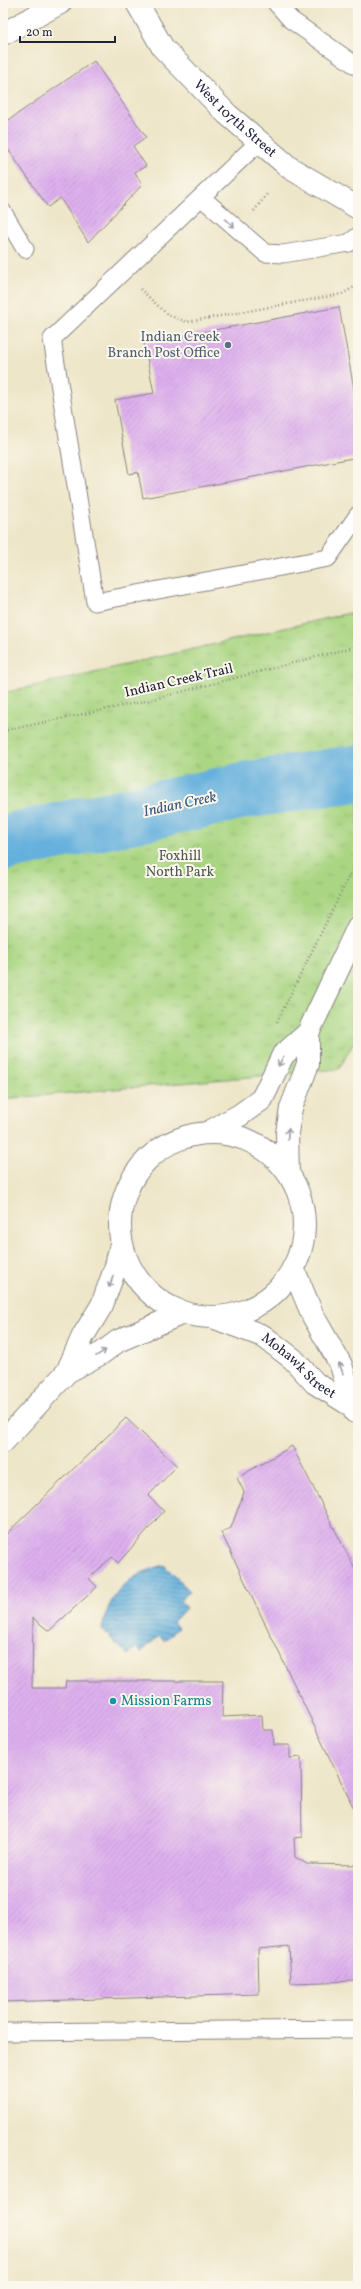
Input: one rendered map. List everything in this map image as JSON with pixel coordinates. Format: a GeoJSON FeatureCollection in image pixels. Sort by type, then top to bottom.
{"type":"FeatureCollection","features":[{"type":"Feature","properties":{"kind":"street"},"geometry":{"type":"LineString","coordinates":[[3,34],[60,3]]}},
{"type":"Feature","properties":{"kind":"street","name":"West 107th Street"},"geometry":{"type":"LineString","coordinates":[[137,3],[163,48],[227,114],[290,168],[358,208]]}},
{"type":"Feature","properties":{"kind":"street"},"geometry":{"type":"LineString","coordinates":[[3,1442],[67,1372],[83,1336],[102,1305],[116,1266],[121,1244],[120,1212],[130,1181],[150,1156],[177,1139],[209,1132],[240,1115],[262,1099],[283,1055],[308,1033],[358,927]]}},
{"type":"Feature","properties":{"kind":"street"},"geometry":{"type":"LineString","coordinates":[[288,1173],[287,1133],[291,1108],[308,1064],[308,1033]]}},
{"type":"Feature","properties":{"kind":"street"},"geometry":{"type":"LineString","coordinates":[[121,1244],[133,1274],[150,1293],[155,1298],[183,1313],[215,1318],[246,1311],[273,1294],[293,1268],[303,1238],[302,1205],[288,1173],[269,1152],[240,1136],[209,1132]]}},
{"type":"Feature","properties":{"kind":"street","name":"Mohawk Street"},"geometry":{"type":"LineString","coordinates":[[293,1268],[313,1316],[341,1365],[355,1412]]}},
{"type":"Feature","properties":{"kind":"street"},"geometry":{"type":"LineString","coordinates":[[67,1372],[102,1353],[118,1341],[183,1313]]}},
{"type":"Feature","properties":{"kind":"street","name":"Mohawk Street"},"geometry":{"type":"LineString","coordinates":[[215,1318],[262,1336],[293,1359],[315,1383],[355,1412]]}},
{"type":"Feature","properties":{"kind":"lane"},"geometry":{"type":"LineString","coordinates":[[276,3],[290,20],[358,67]]}},
{"type":"Feature","properties":{"kind":"lane"},"geometry":{"type":"LineString","coordinates":[[260,141],[52,339],[95,602],[328,558],[358,515]]}},
{"type":"Feature","properties":{"kind":"lane"},"geometry":{"type":"LineString","coordinates":[[201,197],[265,253],[282,254],[349,243],[358,236]]}},
{"type":"Feature","properties":{"kind":"lane"},"geometry":{"type":"LineString","coordinates":[[3,212],[25,249]]}},
{"type":"Feature","properties":{"kind":"lane"},"geometry":{"type":"LineString","coordinates":[[3,2032],[358,2029]]}},
{"type":"Feature","properties":{"kind":"path"},"geometry":{"type":"LineString","coordinates":[[249,216],[267,194]]}},
{"type":"Feature","properties":{"kind":"path"},"geometry":{"type":"LineString","coordinates":[[122,272],[168,315],[187,322],[342,294],[358,285]]}},
{"type":"Feature","properties":{"kind":"path","name":"Indian Creek Trail"},"geometry":{"type":"LineString","coordinates":[[3,731],[150,700],[358,646]]}},
{"type":"Feature","properties":{"kind":"path"},"geometry":{"type":"LineString","coordinates":[[276,1024],[358,858]]}},
{"type":"Feature","properties":{"kind":"green space","name":"Foxhill North Park"},"geometry":{"type":"Polygon","coordinates":[[[358,611],[358,1035],[339,1069],[3,1099],[3,693],[358,611]]]}},
{"type":"Feature","properties":{"kind":"water"},"geometry":{"type":"Polygon","coordinates":[[[164,1565],[190,1591],[180,1601],[186,1608],[173,1622],[178,1628],[164,1641],[159,1636],[141,1652],[136,1647],[128,1655],[102,1630],[109,1606],[122,1587],[131,1580],[152,1569],[164,1565]]]}},
{"type":"Feature","properties":{"kind":"building"},"geometry":{"type":"Polygon","coordinates":[[[94,61],[146,137],[133,146],[146,166],[135,172],[142,185],[88,242],[60,198],[48,207],[3,142],[3,124],[94,61]]]}},
{"type":"Feature","properties":{"kind":"building"},"geometry":{"type":"Polygon","coordinates":[[[339,307],[358,411],[358,457],[143,498],[138,472],[129,474],[115,400],[154,393],[144,343],[339,307]]]}},
{"type":"Feature","properties":{"kind":"building","name":"Mission Farms"},"geometry":{"type":"Polygon","coordinates":[[[126,1418],[177,1466],[148,1496],[164,1511],[118,1563],[112,1557],[89,1578],[97,1587],[49,1631],[33,1618],[32,1688],[65,1688],[66,1681],[223,1681],[222,1717],[262,1715],[263,1730],[273,1730],[274,1745],[290,1745],[290,1758],[301,1757],[302,1837],[294,1838],[295,1857],[307,1864],[358,1865],[358,1981],[291,1983],[289,1946],[258,1949],[259,1994],[3,2002],[3,1537],[126,1418]]]}},
{"type":"Feature","properties":{"kind":"building"},"geometry":{"type":"Polygon","coordinates":[[[292,1446],[358,1575],[358,1817],[221,1532],[231,1528],[244,1492],[237,1478],[292,1446]]]}},
{"type":"Feature","properties":{"kind":"waterway","name":"Indian Creek"},"geometry":{"type":"LineString","coordinates":[[3,843],[247,790],[358,773]]}},
{"type":"Feature","properties":{"kind":"place","name":"Indian Creek Branch Post Office"},"geometry":{"type":"Point","coordinates":[228,345]}},
{"type":"Feature","properties":{"kind":"place","name":"Mission Farms"},"geometry":{"type":"Point","coordinates":[113,1701]}}]}
